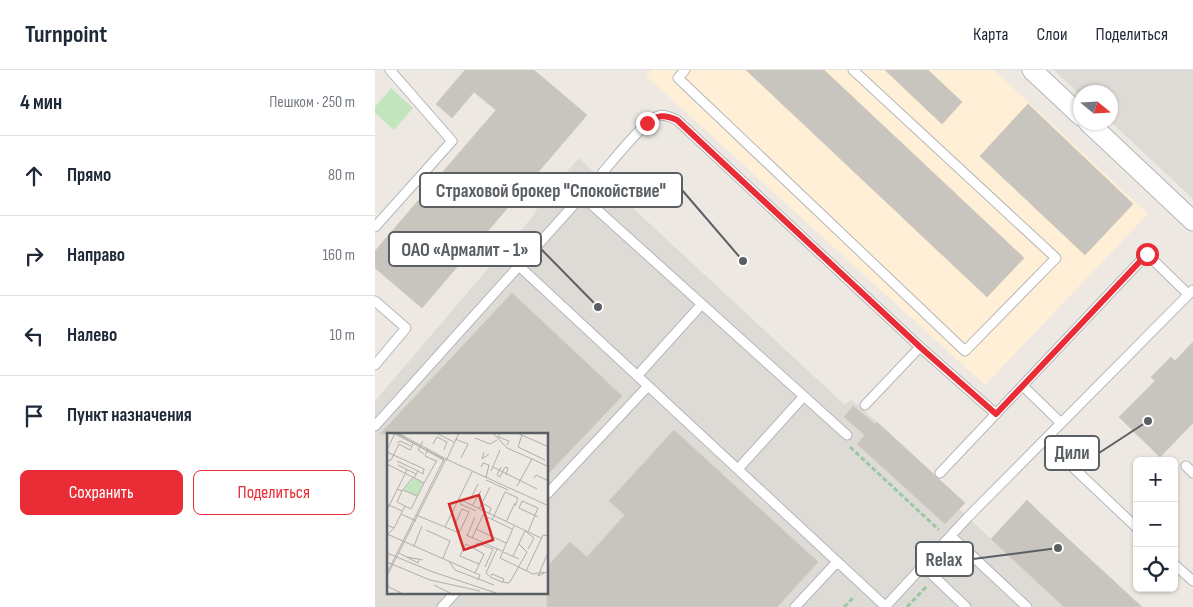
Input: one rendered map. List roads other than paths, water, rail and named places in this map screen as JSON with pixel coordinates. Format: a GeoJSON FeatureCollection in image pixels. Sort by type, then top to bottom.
{"type":"FeatureCollection","features":[{"type":"Feature","properties":{"kind":"street"},"geometry":{"type":"LineString","coordinates":[[1032,70],[1073,108]]}},
{"type":"Feature","properties":{"kind":"street"},"geometry":{"type":"LineString","coordinates":[[1096,130],[1193,221]]}},
{"type":"Feature","properties":{"kind":"lane"},"geometry":{"type":"LineString","coordinates":[[375,227],[452,141],[390,70]]}},
{"type":"Feature","properties":{"kind":"lane"},"geometry":{"type":"LineString","coordinates":[[685,70],[678,78],[965,351],[1056,258],[853,70]]}},
{"type":"Feature","properties":{"kind":"lane"},"geometry":{"type":"LineString","coordinates":[[375,426],[647,123],[657,116],[667,115],[677,120],[920,347],[996,414]]}},
{"type":"Feature","properties":{"kind":"lane"},"geometry":{"type":"LineString","coordinates":[[582,196],[847,435]]}},
{"type":"Feature","properties":{"kind":"lane"},"geometry":{"type":"LineString","coordinates":[[519,266],[885,607],[1044,440],[1191,292],[1147,254],[940,473]]}},
{"type":"Feature","properties":{"kind":"lane"},"geometry":{"type":"LineString","coordinates":[[375,301],[406,328],[375,365]]}},
{"type":"Feature","properties":{"kind":"lane"},"geometry":{"type":"LineString","coordinates":[[637,376],[702,304]]}},
{"type":"Feature","properties":{"kind":"lane"},"geometry":{"type":"LineString","coordinates":[[865,405],[920,347]]}},
{"type":"Feature","properties":{"kind":"lane"},"geometry":{"type":"LineString","coordinates":[[549,492],[648,386]]}},
{"type":"Feature","properties":{"kind":"lane"},"geometry":{"type":"LineString","coordinates":[[1023,386],[1061,423]]}},
{"type":"Feature","properties":{"kind":"lane"},"geometry":{"type":"LineString","coordinates":[[738,469],[804,396]]}},
{"type":"Feature","properties":{"kind":"lane"},"geometry":{"type":"LineString","coordinates":[[1044,440],[1133,524]]}},
{"type":"Feature","properties":{"kind":"lane"},"geometry":{"type":"LineString","coordinates":[[950,537],[1027,607]]}},
{"type":"Feature","properties":{"kind":"lane"},"geometry":{"type":"LineString","coordinates":[[795,607],[837,562]]}},
{"type":"Feature","properties":{"kind":"lane"},"geometry":{"type":"LineString","coordinates":[[923,566],[966,607]]}},
{"type":"Feature","properties":{"kind":"lane"},"geometry":{"type":"LineString","coordinates":[[1178,568],[1193,581]]}},
{"type":"Feature","properties":{"kind":"lane"},"geometry":{"type":"LineString","coordinates":[[442,607],[454,594]]}},
{"type":"Feature","properties":{"kind":"place","name":"Страховой брокер \"Спокойствие\""},"geometry":{"type":"Point","coordinates":[743,261]}},
{"type":"Feature","properties":{"kind":"place","name":"ОАО «Армалит - 1»"},"geometry":{"type":"Point","coordinates":[598,307]}},
{"type":"Feature","properties":{"kind":"place","name":"Дили"},"geometry":{"type":"Point","coordinates":[1148,421]}},
{"type":"Feature","properties":{"kind":"place","name":"Relax"},"geometry":{"type":"Point","coordinates":[1058,548]}}]}
